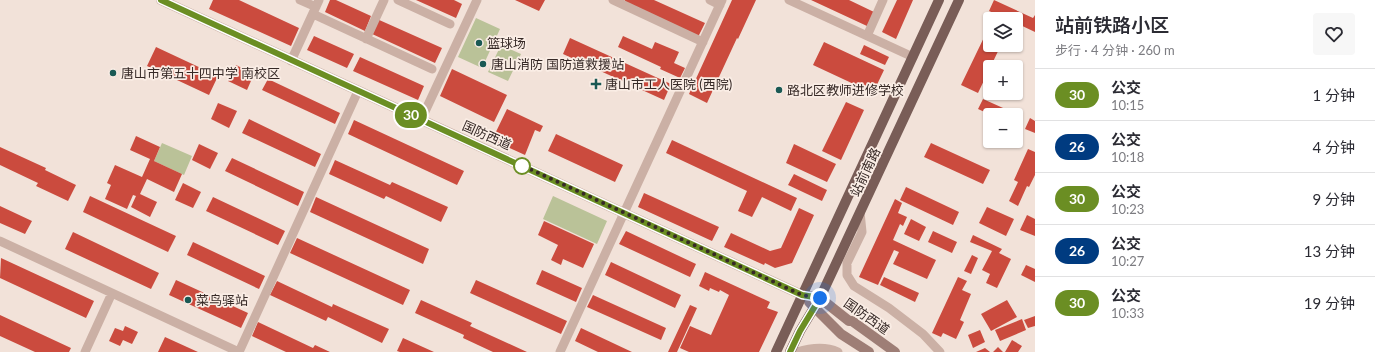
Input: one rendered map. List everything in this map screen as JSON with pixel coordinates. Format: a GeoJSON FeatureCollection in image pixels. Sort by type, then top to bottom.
{"type":"FeatureCollection","features":[{"type":"Feature","properties":{"kind":"main road","name":"站前南路"},"geometry":{"type":"LineString","coordinates":[[776,352],[939,0]]}},
{"type":"Feature","properties":{"kind":"main road","name":"站前南路"},"geometry":{"type":"LineString","coordinates":[[790,352],[800,331],[817,303],[959,0]]}},
{"type":"Feature","properties":{"kind":"main road","name":"国防西道"},"geometry":{"type":"LineString","coordinates":[[802,295],[849,321],[852,321],[895,352]]}},
{"type":"Feature","properties":{"kind":"main road","name":"国防西道"},"geometry":{"type":"LineString","coordinates":[[817,303],[841,334],[869,352]]}},
{"type":"Feature","properties":{"kind":"street","name":"国防西道"},"geometry":{"type":"LineString","coordinates":[[161,0],[802,295]]}},
{"type":"Feature","properties":{"kind":"street"},"geometry":{"type":"LineString","coordinates":[[300,0],[316,7],[366,39],[432,69]]}},
{"type":"Feature","properties":{"kind":"street"},"geometry":{"type":"LineString","coordinates":[[366,39],[384,0]]}},
{"type":"Feature","properties":{"kind":"street"},"geometry":{"type":"LineString","coordinates":[[398,0],[450,24]]}},
{"type":"Feature","properties":{"kind":"street"},"geometry":{"type":"LineString","coordinates":[[421,120],[477,0]]}},
{"type":"Feature","properties":{"kind":"street"},"geometry":{"type":"LineString","coordinates":[[613,0],[703,42]]}},
{"type":"Feature","properties":{"kind":"street"},"geometry":{"type":"LineString","coordinates":[[560,352],[721,2],[710,0]]}},
{"type":"Feature","properties":{"kind":"street"},"geometry":{"type":"LineString","coordinates":[[789,0],[913,57]]}},
{"type":"Feature","properties":{"kind":"street"},"geometry":{"type":"LineString","coordinates":[[867,36],[883,0]]}},
{"type":"Feature","properties":{"kind":"street"},"geometry":{"type":"LineString","coordinates":[[291,61],[316,7]]}},
{"type":"Feature","properties":{"kind":"street"},"geometry":{"type":"LineString","coordinates":[[0,240],[239,352],[358,91]]}},
{"type":"Feature","properties":{"kind":"street"},"geometry":{"type":"LineString","coordinates":[[860,212],[862,232],[847,263],[847,275],[854,286],[889,308],[923,334],[940,352]]}},
{"type":"Feature","properties":{"kind":"street"},"geometry":{"type":"LineString","coordinates":[[85,352],[112,293]]}},
{"type":"Feature","properties":{"kind":"street"},"geometry":{"type":"LineString","coordinates":[[797,352],[805,349],[822,348],[838,352]]}},
{"type":"Feature","properties":{"kind":"green space","name":"篮球场"},"geometry":{"type":"Polygon","coordinates":[[[476,18],[500,29],[482,68],[458,57],[476,18]]]}},
{"type":"Feature","properties":{"kind":"green space"},"geometry":{"type":"Polygon","coordinates":[[[501,45],[521,54],[508,81],[488,72],[501,45]]]}},
{"type":"Feature","properties":{"kind":"green space"},"geometry":{"type":"Polygon","coordinates":[[[162,143],[192,156],[184,175],[154,161],[162,143]]]}},
{"type":"Feature","properties":{"kind":"green space"},"geometry":{"type":"Polygon","coordinates":[[[553,196],[607,221],[597,244],[543,219],[553,196]]]}},
{"type":"Feature","properties":{"kind":"building"},"geometry":{"type":"Polygon","coordinates":[[[213,0],[239,0],[299,28],[291,46],[209,9],[213,0]]]}},
{"type":"Feature","properties":{"kind":"building"},"geometry":{"type":"Polygon","coordinates":[[[330,0],[336,0],[371,16],[365,31],[325,12],[330,0]]]}},
{"type":"Feature","properties":{"kind":"building"},"geometry":{"type":"Polygon","coordinates":[[[416,0],[454,0],[462,4],[456,18],[416,0]]]}},
{"type":"Feature","properties":{"kind":"building"},"geometry":{"type":"Polygon","coordinates":[[[515,0],[545,0],[539,11],[515,0]]]}},
{"type":"Feature","properties":{"kind":"building"},"geometry":{"type":"Polygon","coordinates":[[[625,0],[654,0],[705,23],[698,37],[624,2],[625,0]]]}},
{"type":"Feature","properties":{"kind":"building"},"geometry":{"type":"Polygon","coordinates":[[[732,0],[756,0],[707,103],[689,94],[732,0]]]}},
{"type":"Feature","properties":{"kind":"building"},"geometry":{"type":"Polygon","coordinates":[[[811,0],[849,0],[874,12],[867,26],[811,0]]]}},
{"type":"Feature","properties":{"kind":"building"},"geometry":{"type":"Polygon","coordinates":[[[897,0],[913,0],[896,39],[882,32],[897,0]]]}},
{"type":"Feature","properties":{"kind":"building"},"geometry":{"type":"Polygon","coordinates":[[[994,0],[1020,12],[991,12],[989,11],[994,0]]]}},
{"type":"Feature","properties":{"kind":"building"},"geometry":{"type":"Polygon","coordinates":[[[1023,13],[1033,18],[1035,15],[1035,32],[1023,26],[1023,13]]]}},
{"type":"Feature","properties":{"kind":"building"},"geometry":{"type":"Polygon","coordinates":[[[377,19],[442,48],[435,63],[370,33],[377,19]]]}},
{"type":"Feature","properties":{"kind":"building"},"geometry":{"type":"Polygon","coordinates":[[[314,36],[354,54],[347,68],[307,50],[314,36]]]}},
{"type":"Feature","properties":{"kind":"building"},"geometry":{"type":"Polygon","coordinates":[[[623,36],[652,49],[655,42],[679,52],[674,63],[685,68],[680,78],[660,69],[661,67],[618,47],[623,36]]]}},
{"type":"Feature","properties":{"kind":"building"},"geometry":{"type":"Polygon","coordinates":[[[570,38],[671,84],[664,100],[563,54],[570,38]]]}},
{"type":"Feature","properties":{"kind":"building"},"geometry":{"type":"Polygon","coordinates":[[[983,39],[983,52],[998,52],[994,60],[983,60],[983,83],[978,93],[961,85],[983,39]]]}},
{"type":"Feature","properties":{"kind":"building"},"geometry":{"type":"Polygon","coordinates":[[[824,42],[884,70],[873,93],[813,65],[824,42]]]}},
{"type":"Feature","properties":{"kind":"building"},"geometry":{"type":"Polygon","coordinates":[[[864,45],[889,57],[885,65],[860,54],[864,45]]]}},
{"type":"Feature","properties":{"kind":"building"},"geometry":{"type":"Polygon","coordinates":[[[156,47],[218,76],[209,95],[147,66],[156,47]]]}},
{"type":"Feature","properties":{"kind":"building"},"geometry":{"type":"Polygon","coordinates":[[[360,57],[424,86],[418,100],[353,71],[360,57]]]}},
{"type":"Feature","properties":{"kind":"building"},"geometry":{"type":"Polygon","coordinates":[[[236,65],[254,74],[247,90],[228,81],[236,65]]]}},
{"type":"Feature","properties":{"kind":"building"},"geometry":{"type":"Polygon","coordinates":[[[452,69],[507,95],[494,122],[440,96],[452,69]]]}},
{"type":"Feature","properties":{"kind":"building"},"geometry":{"type":"Polygon","coordinates":[[[268,79],[340,113],[335,124],[262,90],[268,79]]]}},
{"type":"Feature","properties":{"kind":"building"},"geometry":{"type":"Polygon","coordinates":[[[983,99],[1003,108],[983,108],[983,111],[978,109],[983,99]]]}},
{"type":"Feature","properties":{"kind":"building"},"geometry":{"type":"Polygon","coordinates":[[[846,102],[864,110],[841,160],[822,151],[846,102]]]}},
{"type":"Feature","properties":{"kind":"building"},"geometry":{"type":"Polygon","coordinates":[[[218,103],[237,111],[229,128],[211,119],[218,103]]]}},
{"type":"Feature","properties":{"kind":"building"},"geometry":{"type":"Polygon","coordinates":[[[507,109],[543,126],[540,132],[535,130],[525,155],[492,140],[507,109]]]}},
{"type":"Feature","properties":{"kind":"building"},"geometry":{"type":"Polygon","coordinates":[[[1030,118],[1035,121],[1035,133],[1025,129],[1030,118]]]}},
{"type":"Feature","properties":{"kind":"building"},"geometry":{"type":"Polygon","coordinates":[[[249,119],[321,154],[315,167],[242,133],[249,119]]]}},
{"type":"Feature","properties":{"kind":"building"},"geometry":{"type":"Polygon","coordinates":[[[354,120],[464,171],[457,185],[348,134],[354,120]]]}},
{"type":"Feature","properties":{"kind":"building"},"geometry":{"type":"Polygon","coordinates":[[[556,134],[623,165],[615,182],[548,151],[556,134]]]}},
{"type":"Feature","properties":{"kind":"building"},"geometry":{"type":"Polygon","coordinates":[[[136,136],[160,147],[154,161],[182,174],[174,192],[147,179],[140,194],[157,202],[150,217],[131,207],[136,196],[133,195],[127,209],[105,199],[111,185],[107,183],[115,165],[142,177],[150,159],[130,150],[136,136]]]}},
{"type":"Feature","properties":{"kind":"building"},"geometry":{"type":"Polygon","coordinates":[[[672,140],[797,198],[791,211],[762,197],[752,217],[738,211],[747,191],[666,153],[672,140]]]}},
{"type":"Feature","properties":{"kind":"building"},"geometry":{"type":"Polygon","coordinates":[[[931,143],[990,170],[983,184],[924,157],[931,143]]]}},
{"type":"Feature","properties":{"kind":"building"},"geometry":{"type":"Polygon","coordinates":[[[199,144],[218,153],[210,169],[192,160],[199,144]]]}},
{"type":"Feature","properties":{"kind":"building"},"geometry":{"type":"Polygon","coordinates":[[[794,144],[836,164],[827,182],[786,163],[794,144]]]}},
{"type":"Feature","properties":{"kind":"building"},"geometry":{"type":"Polygon","coordinates":[[[0,147],[46,168],[45,170],[76,185],[68,201],[36,186],[38,183],[0,165],[0,147]]]}},
{"type":"Feature","properties":{"kind":"building"},"geometry":{"type":"Polygon","coordinates":[[[1028,149],[1035,152],[1035,175],[1029,187],[1027,186],[1018,206],[1009,201],[1018,182],[1014,180],[1028,149]]]}},
{"type":"Feature","properties":{"kind":"building"},"geometry":{"type":"Polygon","coordinates":[[[232,158],[304,192],[298,206],[225,171],[232,158]]]}},
{"type":"Feature","properties":{"kind":"building"},"geometry":{"type":"Polygon","coordinates":[[[335,160],[390,185],[392,182],[448,207],[441,222],[386,196],[384,199],[329,174],[335,160]]]}},
{"type":"Feature","properties":{"kind":"building"},"geometry":{"type":"Polygon","coordinates":[[[794,174],[827,190],[822,201],[788,185],[794,174]]]}},
{"type":"Feature","properties":{"kind":"building"},"geometry":{"type":"Polygon","coordinates":[[[183,183],[201,192],[193,208],[175,200],[183,183]]]}},
{"type":"Feature","properties":{"kind":"building"},"geometry":{"type":"Polygon","coordinates":[[[906,187],[959,212],[953,225],[900,200],[906,187]]]}},
{"type":"Feature","properties":{"kind":"building"},"geometry":{"type":"Polygon","coordinates":[[[644,193],[719,227],[712,241],[638,207],[644,193]]]}},
{"type":"Feature","properties":{"kind":"building"},"geometry":{"type":"Polygon","coordinates":[[[90,196],[176,236],[168,252],[83,212],[90,196]]]}},
{"type":"Feature","properties":{"kind":"building"},"geometry":{"type":"Polygon","coordinates":[[[213,197],[285,231],[278,245],[206,211],[213,197]]]}},
{"type":"Feature","properties":{"kind":"building"},"geometry":{"type":"Polygon","coordinates":[[[316,197],[429,249],[423,264],[310,212],[316,197]]]}},
{"type":"Feature","properties":{"kind":"building"},"geometry":{"type":"Polygon","coordinates":[[[895,199],[902,203],[898,213],[907,217],[903,226],[900,224],[893,240],[936,260],[927,279],[893,264],[899,252],[894,250],[878,285],[859,277],[895,199]]]}},
{"type":"Feature","properties":{"kind":"building"},"geometry":{"type":"Polygon","coordinates":[[[0,206],[32,221],[25,234],[0,223],[0,206]]]}},
{"type":"Feature","properties":{"kind":"building"},"geometry":{"type":"Polygon","coordinates":[[[987,207],[1014,219],[1006,236],[979,223],[987,207]]]}},
{"type":"Feature","properties":{"kind":"building"},"geometry":{"type":"Polygon","coordinates":[[[799,208],[814,215],[792,263],[775,268],[765,263],[764,265],[724,247],[731,233],[770,251],[781,248],[799,208]]]}},
{"type":"Feature","properties":{"kind":"building"},"geometry":{"type":"Polygon","coordinates":[[[1027,215],[1035,219],[1035,236],[1020,230],[1027,215]]]}},
{"type":"Feature","properties":{"kind":"building"},"geometry":{"type":"Polygon","coordinates":[[[911,219],[926,227],[919,241],[904,234],[911,219]]]}},
{"type":"Feature","properties":{"kind":"building"},"geometry":{"type":"Polygon","coordinates":[[[544,221],[594,244],[583,268],[563,259],[561,265],[551,260],[558,245],[538,235],[544,221]]]}},
{"type":"Feature","properties":{"kind":"building"},"geometry":{"type":"Polygon","coordinates":[[[626,231],[696,264],[690,277],[619,244],[626,231]]]}},
{"type":"Feature","properties":{"kind":"building"},"geometry":{"type":"Polygon","coordinates":[[[933,231],[957,242],[952,253],[928,242],[933,231]]]}},
{"type":"Feature","properties":{"kind":"building"},"geometry":{"type":"Polygon","coordinates":[[[73,232],[159,273],[151,289],[65,249],[73,232]]]}},
{"type":"Feature","properties":{"kind":"building"},"geometry":{"type":"Polygon","coordinates":[[[973,235],[1002,249],[999,253],[1011,259],[997,288],[986,283],[990,274],[982,270],[992,251],[970,242],[973,235]]]}},
{"type":"Feature","properties":{"kind":"building"},"geometry":{"type":"Polygon","coordinates":[[[297,238],[410,290],[403,305],[290,253],[297,238]]]}},
{"type":"Feature","properties":{"kind":"building"},"geometry":{"type":"Polygon","coordinates":[[[193,242],[265,276],[259,289],[187,255],[193,242]]]}},
{"type":"Feature","properties":{"kind":"building"},"geometry":{"type":"Polygon","coordinates":[[[972,255],[978,258],[971,274],[964,271],[972,255]]]}},
{"type":"Feature","properties":{"kind":"building"},"geometry":{"type":"Polygon","coordinates":[[[1,258],[94,301],[86,318],[0,278],[1,258]]]}},
{"type":"Feature","properties":{"kind":"building"},"geometry":{"type":"Polygon","coordinates":[[[611,262],[681,295],[675,308],[605,275],[611,262]]]}},
{"type":"Feature","properties":{"kind":"building"},"geometry":{"type":"Polygon","coordinates":[[[1026,265],[1035,269],[1035,282],[1021,275],[1026,265]]]}},
{"type":"Feature","properties":{"kind":"building"},"geometry":{"type":"Polygon","coordinates":[[[542,270],[582,288],[576,302],[536,284],[542,270]]]}},
{"type":"Feature","properties":{"kind":"building"},"geometry":{"type":"Polygon","coordinates":[[[705,272],[770,302],[767,308],[778,312],[759,352],[689,352],[680,348],[690,326],[711,335],[729,295],[720,290],[719,292],[710,288],[709,291],[699,286],[705,272]]]}},
{"type":"Feature","properties":{"kind":"building"},"geometry":{"type":"Polygon","coordinates":[[[884,277],[919,293],[915,302],[880,285],[884,277]]]}},
{"type":"Feature","properties":{"kind":"building"},"geometry":{"type":"Polygon","coordinates":[[[958,277],[967,281],[962,290],[971,294],[960,320],[964,322],[956,339],[943,333],[941,337],[932,333],[958,277]]]}},
{"type":"Feature","properties":{"kind":"building"},"geometry":{"type":"Polygon","coordinates":[[[176,280],[248,313],[241,328],[169,295],[176,280]]]}},
{"type":"Feature","properties":{"kind":"building"},"geometry":{"type":"Polygon","coordinates":[[[476,280],[567,321],[561,334],[470,293],[476,280]]]}},
{"type":"Feature","properties":{"kind":"building"},"geometry":{"type":"Polygon","coordinates":[[[277,281],[332,307],[333,304],[389,329],[382,343],[328,317],[326,321],[270,295],[277,281]]]}},
{"type":"Feature","properties":{"kind":"building"},"geometry":{"type":"Polygon","coordinates":[[[593,295],[666,328],[661,340],[587,307],[593,295]]]}},
{"type":"Feature","properties":{"kind":"building"},"geometry":{"type":"Polygon","coordinates":[[[421,300],[472,323],[470,326],[527,352],[493,352],[463,338],[464,335],[415,313],[421,300]]]}},
{"type":"Feature","properties":{"kind":"building"},"geometry":{"type":"Polygon","coordinates":[[[1007,300],[1017,317],[991,331],[981,314],[1007,300]]]}},
{"type":"Feature","properties":{"kind":"building"},"geometry":{"type":"Polygon","coordinates":[[[690,305],[697,308],[677,352],[668,352],[690,305]]]}},
{"type":"Feature","properties":{"kind":"building"},"geometry":{"type":"Polygon","coordinates":[[[0,315],[71,348],[69,352],[35,352],[0,336],[0,315]]]}},
{"type":"Feature","properties":{"kind":"building"},"geometry":{"type":"Polygon","coordinates":[[[1035,316],[1035,326],[1028,328],[1024,320],[1035,316]]]}},
{"type":"Feature","properties":{"kind":"building"},"geometry":{"type":"Polygon","coordinates":[[[1022,319],[1026,330],[1000,341],[995,330],[1022,319]]]}},
{"type":"Feature","properties":{"kind":"building"},"geometry":{"type":"Polygon","coordinates":[[[258,322],[313,348],[315,345],[330,352],[286,352],[252,336],[258,322]]]}},
{"type":"Feature","properties":{"kind":"building"},"geometry":{"type":"Polygon","coordinates":[[[125,326],[138,332],[132,344],[123,340],[120,346],[109,341],[115,328],[123,331],[125,326]]]}},
{"type":"Feature","properties":{"kind":"building"},"geometry":{"type":"Polygon","coordinates":[[[581,328],[632,352],[598,352],[575,341],[581,328]]]}},
{"type":"Feature","properties":{"kind":"building"},"geometry":{"type":"Polygon","coordinates":[[[980,330],[985,342],[973,348],[968,335],[980,330]]]}},
{"type":"Feature","properties":{"kind":"building"},"geometry":{"type":"Polygon","coordinates":[[[165,337],[198,352],[158,352],[165,337]]]}},
{"type":"Feature","properties":{"kind":"building"},"geometry":{"type":"Polygon","coordinates":[[[403,338],[434,352],[397,351],[403,338]]]}},
{"type":"Feature","properties":{"kind":"building"},"geometry":{"type":"Polygon","coordinates":[[[1012,340],[1022,346],[1018,352],[1005,352],[1012,340]]]}},
{"type":"Feature","properties":{"kind":"building"},"geometry":{"type":"Polygon","coordinates":[[[998,347],[1003,352],[993,352],[998,347]]]}},
{"type":"Feature","properties":{"kind":"building"},"geometry":{"type":"Polygon","coordinates":[[[985,348],[990,352],[976,352],[985,348]]]}},
{"type":"Feature","properties":{"kind":"bus line","name":"30"},"geometry":{"type":"LineString","coordinates":[[161,0],[802,295],[820,298],[800,331],[790,352]]}},
{"type":"Feature","properties":{"kind":"place","name":"篮球场"},"geometry":{"type":"Point","coordinates":[479,43]}},
{"type":"Feature","properties":{"kind":"place","name":"唐山消防 国防道救援站"},"geometry":{"type":"Point","coordinates":[483,64]}},
{"type":"Feature","properties":{"kind":"place","name":"唐山市第五十四中学 南校区"},"geometry":{"type":"Point","coordinates":[113,73]}},
{"type":"Feature","properties":{"kind":"place","name":"唐山市工人医院 (西院)"},"geometry":{"type":"Point","coordinates":[596,84]}},
{"type":"Feature","properties":{"kind":"place","name":"路北区教师进修学校"},"geometry":{"type":"Point","coordinates":[779,90]}},
{"type":"Feature","properties":{"kind":"place","name":"菜鸟驿站"},"geometry":{"type":"Point","coordinates":[188,300]}},
{"type":"Feature","properties":{"kind":"route"},"geometry":{"type":"LineString","coordinates":[[522,166],[517,163],[802,295],[820,298]]}}]}
